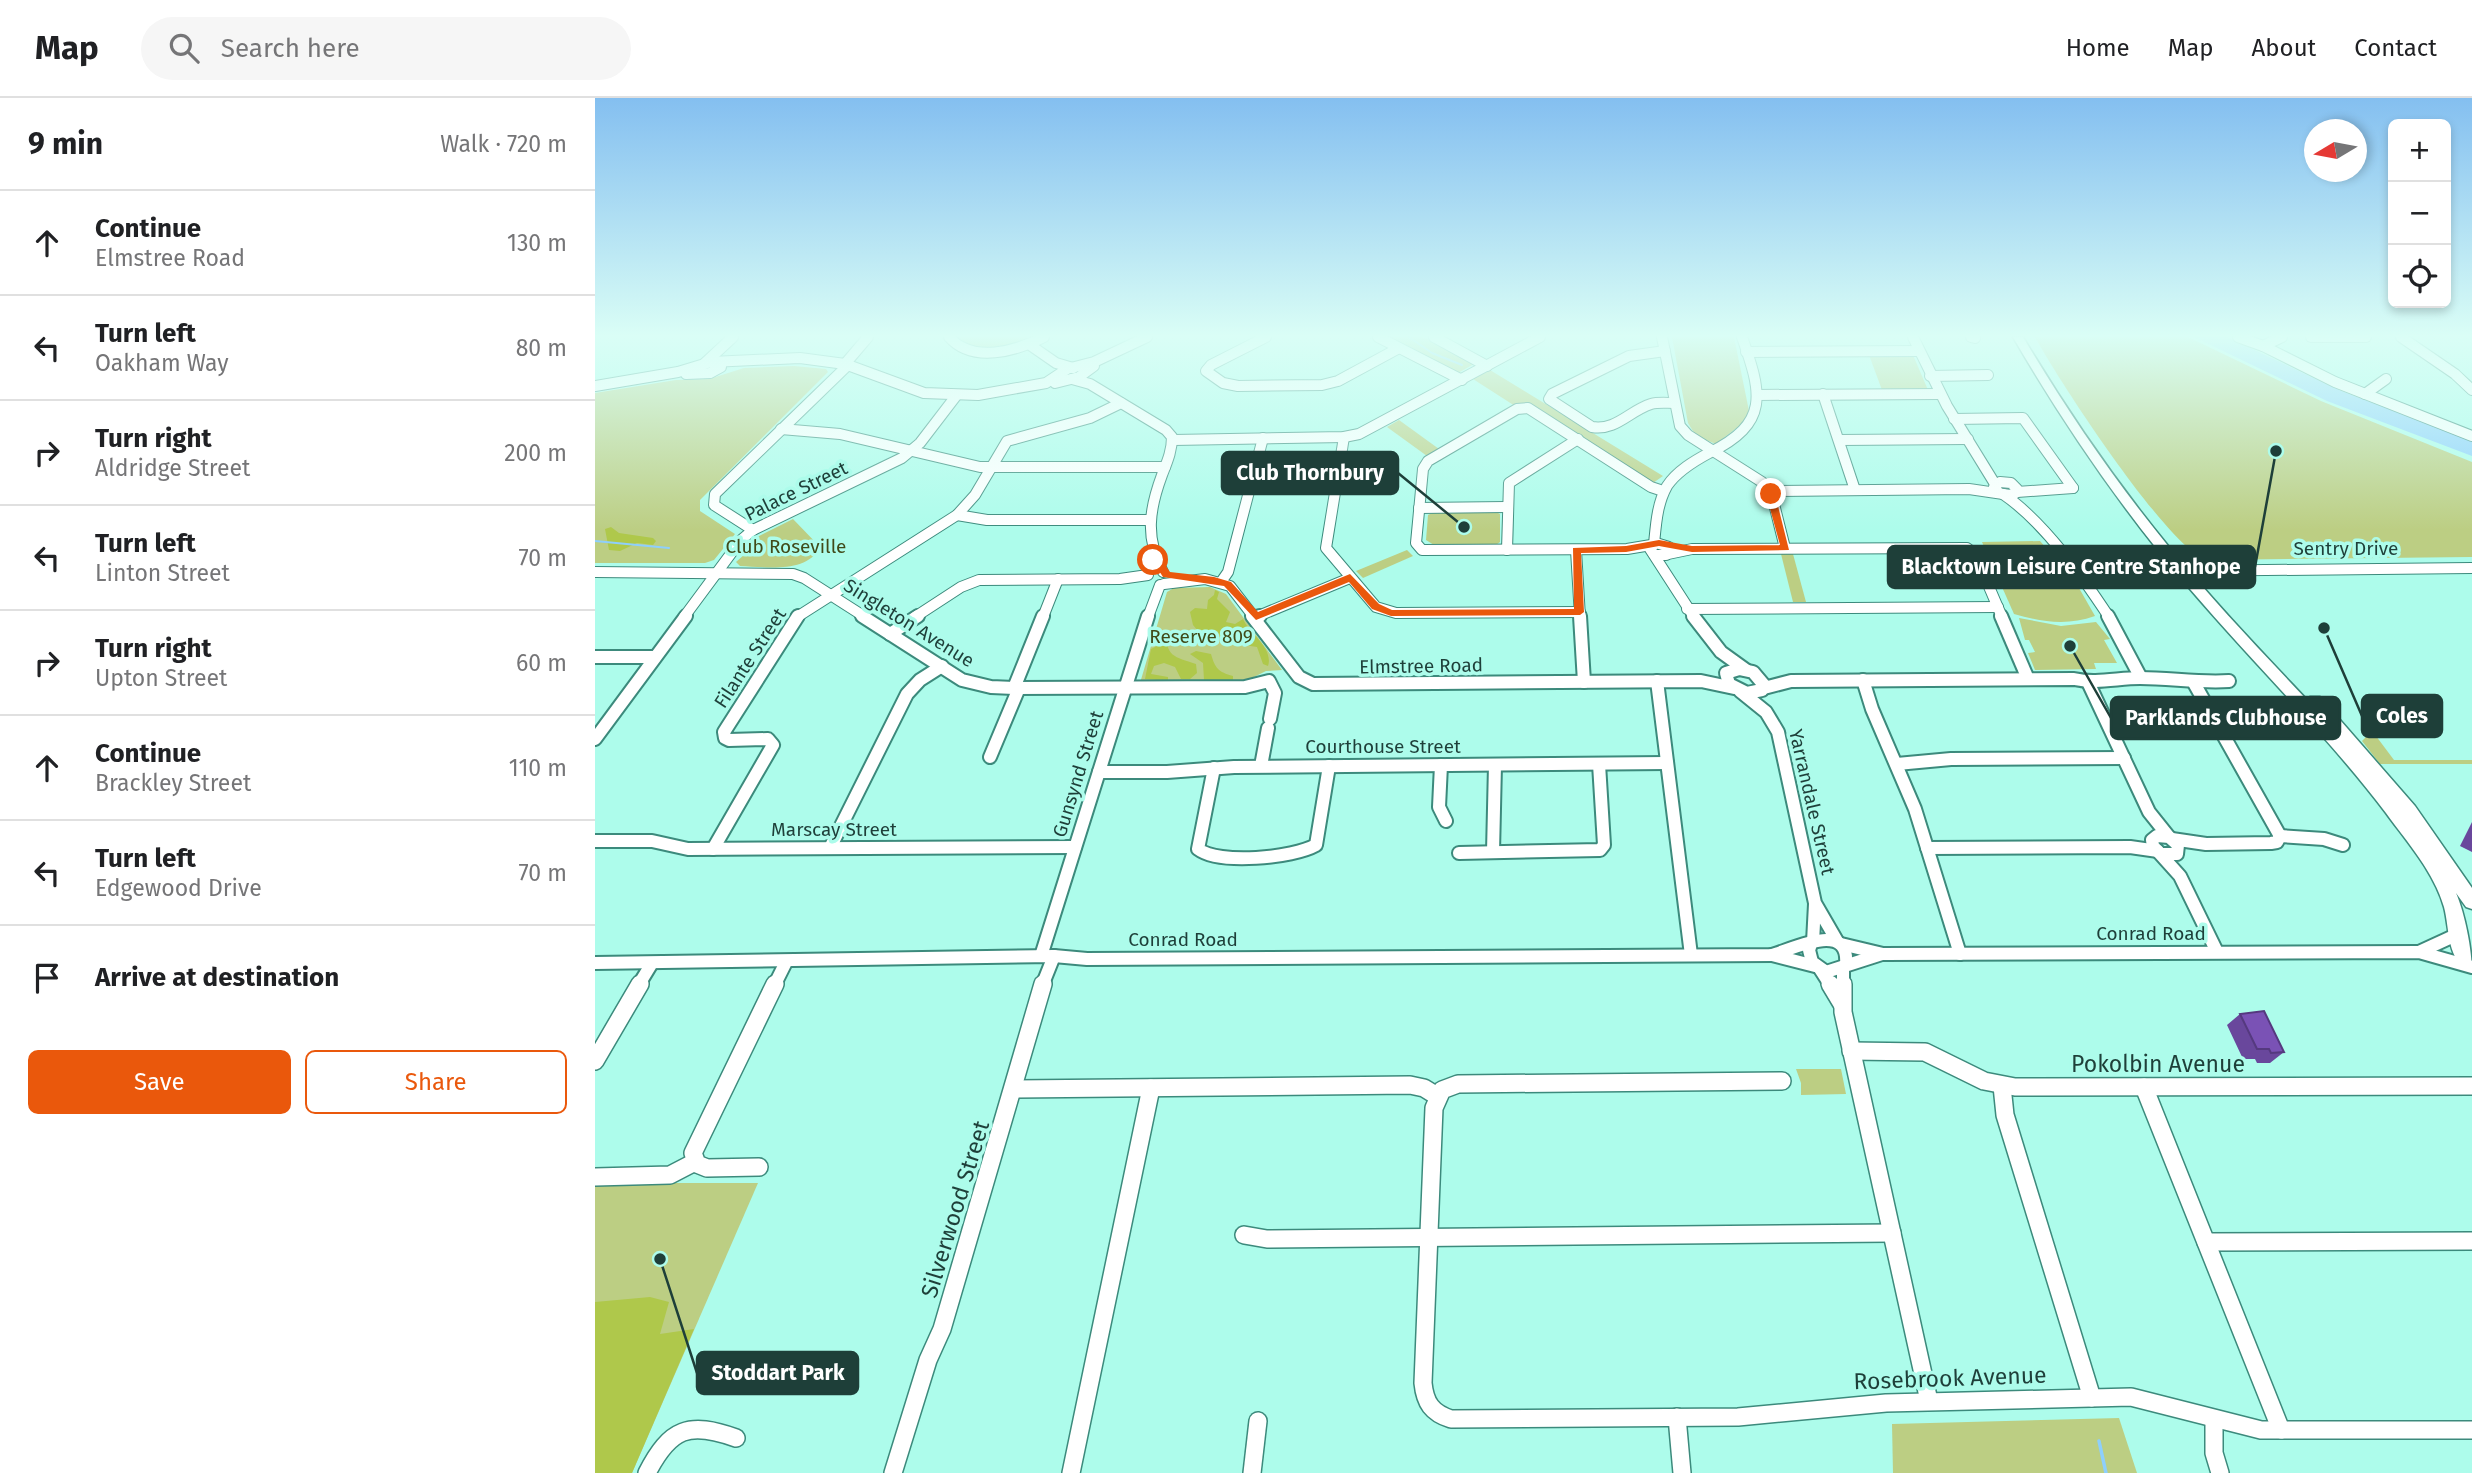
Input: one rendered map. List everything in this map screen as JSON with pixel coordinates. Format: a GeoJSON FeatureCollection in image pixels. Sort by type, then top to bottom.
{"type":"FeatureCollection","features":[{"type":"Feature","properties":{"kind":"main road"},"geometry":{"type":"LineString","coordinates":[[2056,401],[2097,461],[2343,748],[2405,826],[2449,895],[2462,933],[2461,952],[2472,965]]}},
{"type":"Feature","properties":{"kind":"main road"},"geometry":{"type":"LineString","coordinates":[[2067,401],[2187,568],[2367,759],[2409,811],[2472,902]]}},
{"type":"Feature","properties":{"kind":"street"},"geometry":{"type":"LineString","coordinates":[[753,530],[716,507],[713,499],[809,401]]}},
{"type":"Feature","properties":{"kind":"street","name":"Palace Street"},"geometry":{"type":"LineString","coordinates":[[595,739],[741,540],[753,530],[911,452],[952,401]]}},
{"type":"Feature","properties":{"kind":"street"},"geometry":{"type":"LineString","coordinates":[[1118,401],[1166,430],[1173,440]]}},
{"type":"Feature","properties":{"kind":"street"},"geometry":{"type":"LineString","coordinates":[[1173,440],[1344,437],[1369,430],[1423,401]]}},
{"type":"Feature","properties":{"kind":"street"},"geometry":{"type":"LineString","coordinates":[[1553,401],[1600,429],[1609,427],[1650,404],[1674,403],[1682,429],[1751,473],[1769,491],[1785,548]]}},
{"type":"Feature","properties":{"kind":"street"},"geometry":{"type":"LineString","coordinates":[[1757,401],[1751,423],[1736,437],[1679,471],[1663,491],[1655,511],[1655,526],[1670,576],[1687,609],[1719,651],[1762,680],[1763,689]]}},
{"type":"Feature","properties":{"kind":"street"},"geometry":{"type":"LineString","coordinates":[[1825,401],[1855,490]]}},
{"type":"Feature","properties":{"kind":"street"},"geometry":{"type":"LineString","coordinates":[[1944,401],[1986,465],[1998,489],[2024,510],[2075,569],[2103,607],[2141,678]]}},
{"type":"Feature","properties":{"kind":"street"},"geometry":{"type":"LineString","coordinates":[[2383,401],[2472,436]]}},
{"type":"Feature","properties":{"kind":"street","name":"Filante Street"},"geometry":{"type":"LineString","coordinates":[[713,849],[771,751],[774,740],[729,740],[723,734],[791,623],[801,612],[957,515],[975,495],[1006,440],[1090,418],[1121,403]]}},
{"type":"Feature","properties":{"kind":"street"},"geometry":{"type":"LineString","coordinates":[[1663,491],[1651,487],[1532,409],[1517,409],[1426,463],[1423,469],[1416,543],[1422,550],[1970,549],[1975,554],[2028,679]]}},
{"type":"Feature","properties":{"kind":"street"},"geometry":{"type":"LineString","coordinates":[[1769,491],[2073,488],[2023,418],[1954,419]]}},
{"type":"Feature","properties":{"kind":"street"},"geometry":{"type":"LineString","coordinates":[[781,429],[840,434],[991,468],[1165,467]]}},
{"type":"Feature","properties":{"kind":"street"},"geometry":{"type":"LineString","coordinates":[[1344,437],[1326,546],[1375,607],[1391,613],[1580,612]]}},
{"type":"Feature","properties":{"kind":"street"},"geometry":{"type":"LineString","coordinates":[[890,634],[974,581],[1191,579],[1221,582],[1229,572],[1263,438]]}},
{"type":"Feature","properties":{"kind":"street"},"geometry":{"type":"LineString","coordinates":[[1507,550],[1506,507],[1509,483],[1578,439]]}},
{"type":"Feature","properties":{"kind":"street"},"geometry":{"type":"LineString","coordinates":[[1839,440],[1968,439]]}},
{"type":"Feature","properties":{"kind":"street"},"geometry":{"type":"LineString","coordinates":[[957,515],[987,520],[1148,520],[1173,440]]}},
{"type":"Feature","properties":{"kind":"street"},"geometry":{"type":"LineString","coordinates":[[1986,465],[2013,488],[2024,510]]}},
{"type":"Feature","properties":{"kind":"street"},"geometry":{"type":"LineString","coordinates":[[1419,508],[1506,507]]}},
{"type":"Feature","properties":{"kind":"street","name":"Gunsynd Street"},"geometry":{"type":"LineString","coordinates":[[1048,956],[1075,847],[1152,604],[1156,579],[1148,520]]}},
{"type":"Feature","properties":{"kind":"street"},"geometry":{"type":"LineString","coordinates":[[1576,550],[1584,682]]}},
{"type":"Feature","properties":{"kind":"street","name":"Sentry Drive"},"geometry":{"type":"LineString","coordinates":[[2075,569],[2472,566]]}},
{"type":"Feature","properties":{"kind":"street","name":"Singleton Avenue"},"geometry":{"type":"LineString","coordinates":[[595,572],[793,574],[831,594],[962,680],[976,684],[1016,688],[1245,687],[1269,681],[1275,693],[1261,766]]}},
{"type":"Feature","properties":{"kind":"street"},"geometry":{"type":"LineString","coordinates":[[1256,617],[1350,578]]}},
{"type":"Feature","properties":{"kind":"street"},"geometry":{"type":"LineString","coordinates":[[990,757],[1058,579]]}},
{"type":"Feature","properties":{"kind":"street","name":"Elmstree Road"},"geometry":{"type":"LineString","coordinates":[[1221,582],[1237,592],[1300,677],[1313,684],[1701,681],[1737,690]]}},
{"type":"Feature","properties":{"kind":"street"},"geometry":{"type":"LineString","coordinates":[[1687,609],[1998,607]]}},
{"type":"Feature","properties":{"kind":"street"},"geometry":{"type":"LineString","coordinates":[[1719,651],[1726,674],[1737,690],[1753,693],[1791,681]]}},
{"type":"Feature","properties":{"kind":"street"},"geometry":{"type":"LineString","coordinates":[[595,657],[655,657]]}},
{"type":"Feature","properties":{"kind":"street"},"geometry":{"type":"LineString","coordinates":[[830,848],[907,694],[920,680],[942,666]]}},
{"type":"Feature","properties":{"kind":"street","name":"Elmstree Road"},"geometry":{"type":"LineString","coordinates":[[1701,681],[1733,670],[1750,671]]}},
{"type":"Feature","properties":{"kind":"street"},"geometry":{"type":"LineString","coordinates":[[1750,671],[1791,681],[2074,679],[2088,682],[2141,678],[2195,683],[2229,681]]}},
{"type":"Feature","properties":{"kind":"street"},"geometry":{"type":"LineString","coordinates":[[1863,680],[1927,848],[1960,954]]}},
{"type":"Feature","properties":{"kind":"street"},"geometry":{"type":"LineString","coordinates":[[1657,681],[1691,956]]}},
{"type":"Feature","properties":{"kind":"street"},"geometry":{"type":"LineString","coordinates":[[2088,682],[2149,812],[2156,846],[2180,876],[2217,952]]}},
{"type":"Feature","properties":{"kind":"street"},"geometry":{"type":"LineString","coordinates":[[2195,683],[2280,836]]}},
{"type":"Feature","properties":{"kind":"street","name":"Yarrandale Street"},"geometry":{"type":"LineString","coordinates":[[1763,689],[1766,712]]}},
{"type":"Feature","properties":{"kind":"street","name":"Yarrandale Street"},"geometry":{"type":"LineString","coordinates":[[1737,690],[1766,712],[1780,740],[1815,903],[1812,943]]}},
{"type":"Feature","properties":{"kind":"street"},"geometry":{"type":"LineString","coordinates":[[1897,764],[1951,759],[2124,758]]}},
{"type":"Feature","properties":{"kind":"street","name":"Courthouse Street"},"geometry":{"type":"LineString","coordinates":[[1099,772],[1261,766],[1667,763]]}},
{"type":"Feature","properties":{"kind":"street"},"geometry":{"type":"LineString","coordinates":[[1459,853],[1603,848],[1599,764]]}},
{"type":"Feature","properties":{"kind":"street"},"geometry":{"type":"LineString","coordinates":[[1441,765],[1439,807],[1446,821]]}},
{"type":"Feature","properties":{"kind":"street"},"geometry":{"type":"LineString","coordinates":[[1493,852],[1495,765]]}},
{"type":"Feature","properties":{"kind":"street"},"geometry":{"type":"LineString","coordinates":[[1214,768],[1198,849],[1206,856],[1247,856],[1300,853],[1316,845],[1329,766]]}},
{"type":"Feature","properties":{"kind":"street"},"geometry":{"type":"LineString","coordinates":[[2149,812],[2178,845],[2180,876]]}},
{"type":"Feature","properties":{"kind":"street"},"geometry":{"type":"LineString","coordinates":[[2156,846],[2161,835],[2206,844],[2271,844],[2277,842],[2280,836]]}},
{"type":"Feature","properties":{"kind":"street"},"geometry":{"type":"LineString","coordinates":[[2280,836],[2324,839],[2343,845]]}},
{"type":"Feature","properties":{"kind":"street","name":"Marscay Street"},"geometry":{"type":"LineString","coordinates":[[595,841],[642,841],[677,848],[713,849],[1075,847]]}},
{"type":"Feature","properties":{"kind":"street"},"geometry":{"type":"LineString","coordinates":[[1927,848],[2156,846],[2178,853],[2206,844]]}},
{"type":"Feature","properties":{"kind":"street","name":"Yarrandale Street"},"geometry":{"type":"LineString","coordinates":[[1815,903],[1839,943]]}},
{"type":"Feature","properties":{"kind":"street","name":"Conrad Road"},"geometry":{"type":"LineString","coordinates":[[2419,952],[2462,933]]}},
{"type":"Feature","properties":{"kind":"street"},"geometry":{"type":"LineString","coordinates":[[1842,1004],[1810,955],[1812,943],[1825,938],[1839,943],[1847,954],[1842,1004],[1929,1401]]}},
{"type":"Feature","properties":{"kind":"street","name":"Conrad Road"},"geometry":{"type":"LineString","coordinates":[[1772,955],[1812,943]]}},
{"type":"Feature","properties":{"kind":"street","name":"Conrad Road"},"geometry":{"type":"LineString","coordinates":[[1839,943],[1883,954],[2419,952],[2472,965]]}},
{"type":"Feature","properties":{"kind":"street","name":"Conrad Road"},"geometry":{"type":"LineString","coordinates":[[1844,967],[1883,954]]}},
{"type":"Feature","properties":{"kind":"street","name":"Conrad Road"},"geometry":{"type":"LineString","coordinates":[[595,963],[1048,956],[1087,960],[1772,955],[1818,967]]}},
{"type":"Feature","properties":{"kind":"street","name":"Silverwood Street"},"geometry":{"type":"LineString","coordinates":[[893,1473],[928,1360],[942,1329],[1014,1089],[1048,956]]}},
{"type":"Feature","properties":{"kind":"street"},"geometry":{"type":"LineString","coordinates":[[695,1162],[696,1145],[786,962]]}},
{"type":"Feature","properties":{"kind":"street"},"geometry":{"type":"LineString","coordinates":[[595,1060],[652,963]]}},
{"type":"Feature","properties":{"kind":"street"},"geometry":{"type":"LineString","coordinates":[[1818,967],[1832,972],[1844,967]]}},
{"type":"Feature","properties":{"kind":"street","name":"Pokolbin Avenue"},"geometry":{"type":"LineString","coordinates":[[1851,1051],[1925,1052],[1984,1081],[2002,1086],[2472,1086]]}},
{"type":"Feature","properties":{"kind":"street"},"geometry":{"type":"LineString","coordinates":[[1429,1408],[1424,1397],[1423,1383],[1434,1108],[1437,1096],[1446,1087],[1458,1084],[1782,1081]]}},
{"type":"Feature","properties":{"kind":"street"},"geometry":{"type":"LineString","coordinates":[[1014,1089],[1410,1085],[1425,1088],[1437,1096]]}},
{"type":"Feature","properties":{"kind":"street"},"geometry":{"type":"LineString","coordinates":[[2002,1086],[2005,1115],[2092,1398]]}},
{"type":"Feature","properties":{"kind":"street"},"geometry":{"type":"LineString","coordinates":[[2144,1087],[2281,1430]]}},
{"type":"Feature","properties":{"kind":"street"},"geometry":{"type":"LineString","coordinates":[[1071,1473],[1151,1088]]}},
{"type":"Feature","properties":{"kind":"street"},"geometry":{"type":"LineString","coordinates":[[695,1162],[707,1168],[759,1167]]}},
{"type":"Feature","properties":{"kind":"street"},"geometry":{"type":"LineString","coordinates":[[595,1177],[670,1175],[695,1162]]}},
{"type":"Feature","properties":{"kind":"street"},"geometry":{"type":"LineString","coordinates":[[1244,1235],[1267,1239],[1892,1233]]}},
{"type":"Feature","properties":{"kind":"street"},"geometry":{"type":"LineString","coordinates":[[2206,1242],[2472,1241]]}},
{"type":"Feature","properties":{"kind":"street","name":"Rosebrook Avenue"},"geometry":{"type":"LineString","coordinates":[[1429,1408],[1439,1416],[1451,1419],[1738,1417],[1929,1401],[2131,1397],[2261,1430],[2472,1430]]}},
{"type":"Feature","properties":{"kind":"street"},"geometry":{"type":"LineString","coordinates":[[1677,1417],[1682,1473]]}},
{"type":"Feature","properties":{"kind":"street"},"geometry":{"type":"LineString","coordinates":[[2214,1420],[2214,1452],[2220,1473]]}},
{"type":"Feature","properties":{"kind":"street"},"geometry":{"type":"LineString","coordinates":[[1252,1473],[1258,1421]]}},
{"type":"Feature","properties":{"kind":"street"},"geometry":{"type":"LineString","coordinates":[[647,1473],[658,1449],[685,1429],[711,1428],[736,1438]]}},
{"type":"Feature","properties":{"kind":"green space"},"geometry":{"type":"Polygon","coordinates":[[[595,401],[799,401],[700,500],[700,511],[735,534],[714,560],[705,563],[595,563],[595,401]]]}},
{"type":"Feature","properties":{"kind":"green space"},"geometry":{"type":"Polygon","coordinates":[[[1507,401],[1541,401],[1663,476],[1653,483],[1535,406],[1515,406],[1507,401]]]}},
{"type":"Feature","properties":{"kind":"green space"},"geometry":{"type":"Polygon","coordinates":[[[1684,401],[1747,401],[1749,411],[1743,423],[1716,444],[1696,436],[1688,423],[1684,401]]]}},
{"type":"Feature","properties":{"kind":"green space"},"geometry":{"type":"Polygon","coordinates":[[[2075,401],[2321,401],[2472,462],[2472,557],[2206,560],[2188,548],[2166,525],[2075,401]]]}},
{"type":"Feature","properties":{"kind":"green space"},"geometry":{"type":"Polygon","coordinates":[[[1399,420],[1439,449],[1427,456],[1387,427],[1399,420]]]}},
{"type":"Feature","properties":{"kind":"green space"},"geometry":{"type":"Polygon","coordinates":[[[1432,513],[1500,514],[1500,542],[1496,545],[1434,545],[1426,540],[1428,515],[1432,513]]]}},
{"type":"Feature","properties":{"kind":"green space","name":"Club Roseville"},"geometry":{"type":"Polygon","coordinates":[[[793,519],[820,547],[814,556],[796,565],[773,568],[740,566],[736,562],[757,537],[793,519]]]}},
{"type":"Feature","properties":{"kind":"green space"},"geometry":{"type":"Polygon","coordinates":[[[611,527],[619,533],[653,538],[656,541],[653,545],[637,543],[620,551],[609,550],[605,529],[611,527]]]}},
{"type":"Feature","properties":{"kind":"green space"},"geometry":{"type":"Polygon","coordinates":[[[2040,541],[2075,581],[2095,616],[2055,622],[2014,614],[1982,542],[2040,541]]]}},
{"type":"Feature","properties":{"kind":"green space"},"geometry":{"type":"Polygon","coordinates":[[[1407,550],[1413,556],[1363,578],[1356,571],[1407,550]]]}},
{"type":"Feature","properties":{"kind":"green space"},"geometry":{"type":"Polygon","coordinates":[[[1781,554],[1793,554],[1806,602],[1793,602],[1781,554]]]}},
{"type":"Feature","properties":{"kind":"green space","name":"Reserve 809"},"geometry":{"type":"Polygon","coordinates":[[[1210,587],[1226,594],[1282,670],[1266,671],[1244,682],[1140,683],[1167,592],[1174,588],[1210,587]]]}},
{"type":"Feature","properties":{"kind":"green space"},"geometry":{"type":"Polygon","coordinates":[[[1215,590],[1219,592],[1217,599],[1230,612],[1226,622],[1235,624],[1243,619],[1264,647],[1269,659],[1268,666],[1263,664],[1257,647],[1231,643],[1225,634],[1212,635],[1206,631],[1198,631],[1193,625],[1190,612],[1195,608],[1207,609],[1208,600],[1215,590]]]}},
{"type":"Feature","properties":{"kind":"green space"},"geometry":{"type":"Polygon","coordinates":[[[2019,618],[2061,626],[2096,622],[2110,639],[2104,640],[2117,663],[2094,663],[2096,669],[2035,670],[2028,653],[2035,652],[2029,640],[2025,640],[2019,618]]]}},
{"type":"Feature","properties":{"kind":"green space"},"geometry":{"type":"Polygon","coordinates":[[[1163,631],[1168,632],[1168,646],[1173,654],[1196,664],[1197,673],[1190,679],[1181,679],[1175,667],[1164,663],[1154,666],[1151,674],[1168,677],[1168,681],[1145,679],[1151,649],[1157,646],[1158,636],[1163,631]]]}},
{"type":"Feature","properties":{"kind":"green space"},"geometry":{"type":"Polygon","coordinates":[[[1196,651],[1211,654],[1218,669],[1233,676],[1233,680],[1204,680],[1203,663],[1190,654],[1196,651]]]}},
{"type":"Feature","properties":{"kind":"green space"},"geometry":{"type":"Polygon","coordinates":[[[2376,736],[2394,760],[2472,760],[2472,764],[2380,764],[2362,741],[2366,737],[2376,736]]]}},
{"type":"Feature","properties":{"kind":"green space"},"geometry":{"type":"Polygon","coordinates":[[[1796,1069],[1841,1069],[1846,1094],[1801,1095],[1801,1083],[1796,1069]]]}},
{"type":"Feature","properties":{"kind":"green space"},"geometry":{"type":"Polygon","coordinates":[[[595,1183],[758,1183],[632,1473],[595,1473],[595,1183]]]}},
{"type":"Feature","properties":{"kind":"green space"},"geometry":{"type":"Polygon","coordinates":[[[650,1297],[669,1302],[660,1334],[694,1329],[632,1473],[595,1473],[595,1302],[650,1297]]]}},
{"type":"Feature","properties":{"kind":"green space"},"geometry":{"type":"Polygon","coordinates":[[[2119,1418],[2137,1473],[1893,1473],[1892,1424],[2119,1418]]]}},
{"type":"Feature","properties":{"kind":"water"},"geometry":{"type":"Polygon","coordinates":[[[2327,401],[2368,401],[2472,441],[2472,456],[2327,401]]]}},
{"type":"Feature","properties":{"kind":"building"},"geometry":{"type":"Polygon","coordinates":[[[2264,1011],[2284,1052],[2271,1053],[2269,1049],[2257,1049],[2240,1014],[2264,1011]]]}},
{"type":"Feature","properties":{"kind":"waterway"},"geometry":{"type":"LineString","coordinates":[[595,541],[669,548]]}},
{"type":"Feature","properties":{"kind":"waterway"},"geometry":{"type":"LineString","coordinates":[[2099,1441],[2106,1473]]}},
{"type":"Feature","properties":{"kind":"place","name":"Blacktown Leisure Centre Stanhope"},"geometry":{"type":"Point","coordinates":[2276,451]}},
{"type":"Feature","properties":{"kind":"place","name":"Club Thornbury"},"geometry":{"type":"Point","coordinates":[1464,527]}},
{"type":"Feature","properties":{"kind":"place","name":"Coles"},"geometry":{"type":"Point","coordinates":[2324,628]}},
{"type":"Feature","properties":{"kind":"place","name":"Parklands Clubhouse"},"geometry":{"type":"Point","coordinates":[2070,646]}},
{"type":"Feature","properties":{"kind":"place","name":"Stoddart Park"},"geometry":{"type":"Point","coordinates":[660,1259]}},
{"type":"Feature","properties":{"kind":"route"},"geometry":{"type":"LineString","coordinates":[[1153,560],[1156,559],[1163,572],[1173,576],[1227,584],[1237,592],[1256,617],[1350,578],[1375,607],[1391,613],[1580,612],[1576,550],[1626,549],[1659,543],[1692,549],[1785,548],[1771,494]]}}]}
